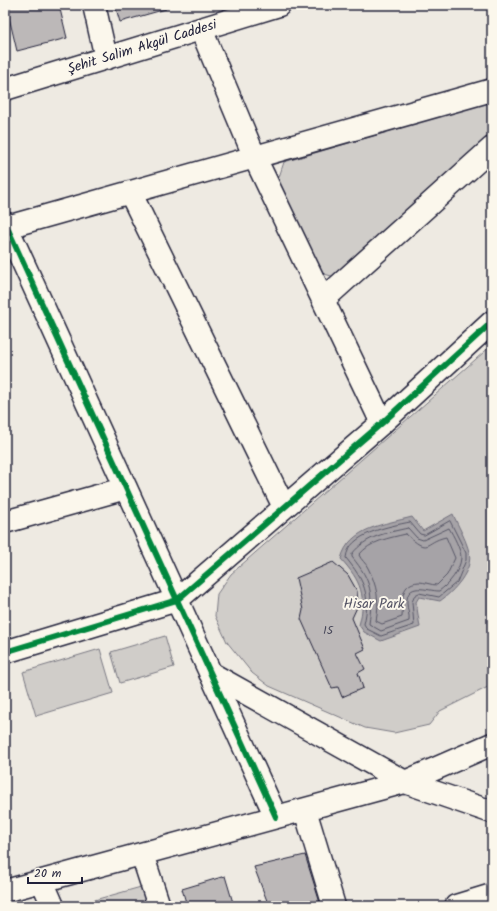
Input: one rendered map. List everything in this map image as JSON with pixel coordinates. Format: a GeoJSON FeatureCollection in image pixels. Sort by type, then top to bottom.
{"type":"FeatureCollection","features":[{"type":"Feature","properties":{"kind":"street"},"geometry":{"type":"LineString","coordinates":[[94,5],[106,58]]}},
{"type":"Feature","properties":{"kind":"street","name":"Şehit Salim Akgül Caddesi"},"geometry":{"type":"LineString","coordinates":[[5,89],[279,5]]}},
{"type":"Feature","properties":{"kind":"street"},"geometry":{"type":"LineString","coordinates":[[201,29],[255,158],[382,423]]}},
{"type":"Feature","properties":{"kind":"street"},"geometry":{"type":"LineString","coordinates":[[276,818],[6,225],[255,158],[492,90]]}},
{"type":"Feature","properties":{"kind":"street"},"geometry":{"type":"LineString","coordinates":[[323,300],[492,148]]}},
{"type":"Feature","properties":{"kind":"street"},"geometry":{"type":"LineString","coordinates":[[130,192],[284,507]]}},
{"type":"Feature","properties":{"kind":"street"},"geometry":{"type":"LineString","coordinates":[[5,652],[177,600],[382,423],[492,322]]}},
{"type":"Feature","properties":{"kind":"street"},"geometry":{"type":"LineString","coordinates":[[5,522],[126,488]]}},
{"type":"Feature","properties":{"kind":"street"},"geometry":{"type":"LineString","coordinates":[[210,673],[405,782],[492,812]]}},
{"type":"Feature","properties":{"kind":"street"},"geometry":{"type":"LineString","coordinates":[[5,891],[405,782],[492,744]]}},
{"type":"Feature","properties":{"kind":"street"},"geometry":{"type":"LineString","coordinates":[[305,810],[334,906]]}},
{"type":"Feature","properties":{"kind":"street"},"geometry":{"type":"LineString","coordinates":[[142,854],[159,906]]}},
{"type":"Feature","properties":{"kind":"street"},"geometry":{"type":"LineString","coordinates":[[42,881],[53,906]]}},
{"type":"Feature","properties":{"kind":"street"},"geometry":{"type":"LineString","coordinates":[[456,906],[492,895]]}},
{"type":"Feature","properties":{"kind":"green space"},"geometry":{"type":"Polygon","coordinates":[[[492,101],[492,140],[335,277],[317,272],[276,186],[284,162],[492,101]]]}},
{"type":"Feature","properties":{"kind":"green space","name":"Hisar Park"},"geometry":{"type":"Polygon","coordinates":[[[492,345],[492,685],[440,711],[429,725],[394,733],[365,728],[269,686],[252,673],[227,642],[215,616],[217,594],[231,574],[492,345]]]}},
{"type":"Feature","properties":{"kind":"green space"},"geometry":{"type":"Polygon","coordinates":[[[165,636],[174,667],[120,683],[111,652],[165,636]]]}},
{"type":"Feature","properties":{"kind":"green space"},"geometry":{"type":"Polygon","coordinates":[[[100,649],[113,693],[36,716],[23,672],[100,649]]]}},
{"type":"Feature","properties":{"kind":"green space"},"geometry":{"type":"Polygon","coordinates":[[[141,887],[147,906],[81,906],[80,904],[141,887]]]}},
{"type":"Feature","properties":{"kind":"water"},"geometry":{"type":"Polygon","coordinates":[[[453,514],[468,547],[470,559],[461,580],[451,592],[440,601],[419,597],[416,602],[420,627],[381,641],[364,632],[359,625],[362,597],[358,582],[341,559],[345,548],[360,533],[380,525],[412,517],[423,531],[453,514]]]}},
{"type":"Feature","properties":{"kind":"building"},"geometry":{"type":"Polygon","coordinates":[[[6,5],[59,5],[67,38],[17,51],[6,5]]]}},
{"type":"Feature","properties":{"kind":"building"},"geometry":{"type":"Polygon","coordinates":[[[115,5],[166,5],[166,9],[120,22],[115,5]]]}},
{"type":"Feature","properties":{"kind":"building","name":"Hisar Park"},"geometry":{"type":"Polygon","coordinates":[[[333,562],[348,575],[357,591],[358,605],[352,618],[365,649],[357,653],[365,669],[358,673],[363,688],[342,697],[338,687],[332,688],[301,619],[303,610],[296,578],[333,562]]]}},
{"type":"Feature","properties":{"kind":"building"},"geometry":{"type":"Polygon","coordinates":[[[305,855],[321,906],[269,906],[254,867],[305,855]]]}},
{"type":"Feature","properties":{"kind":"building"},"geometry":{"type":"Polygon","coordinates":[[[225,876],[234,906],[187,906],[182,889],[225,876]]]}},
{"type":"Feature","properties":{"kind":"cycle path"},"geometry":{"type":"LineString","coordinates":[[5,223],[276,817]]}},
{"type":"Feature","properties":{"kind":"cycle path"},"geometry":{"type":"LineString","coordinates":[[5,652],[177,600],[382,423],[492,322]]}}]}
